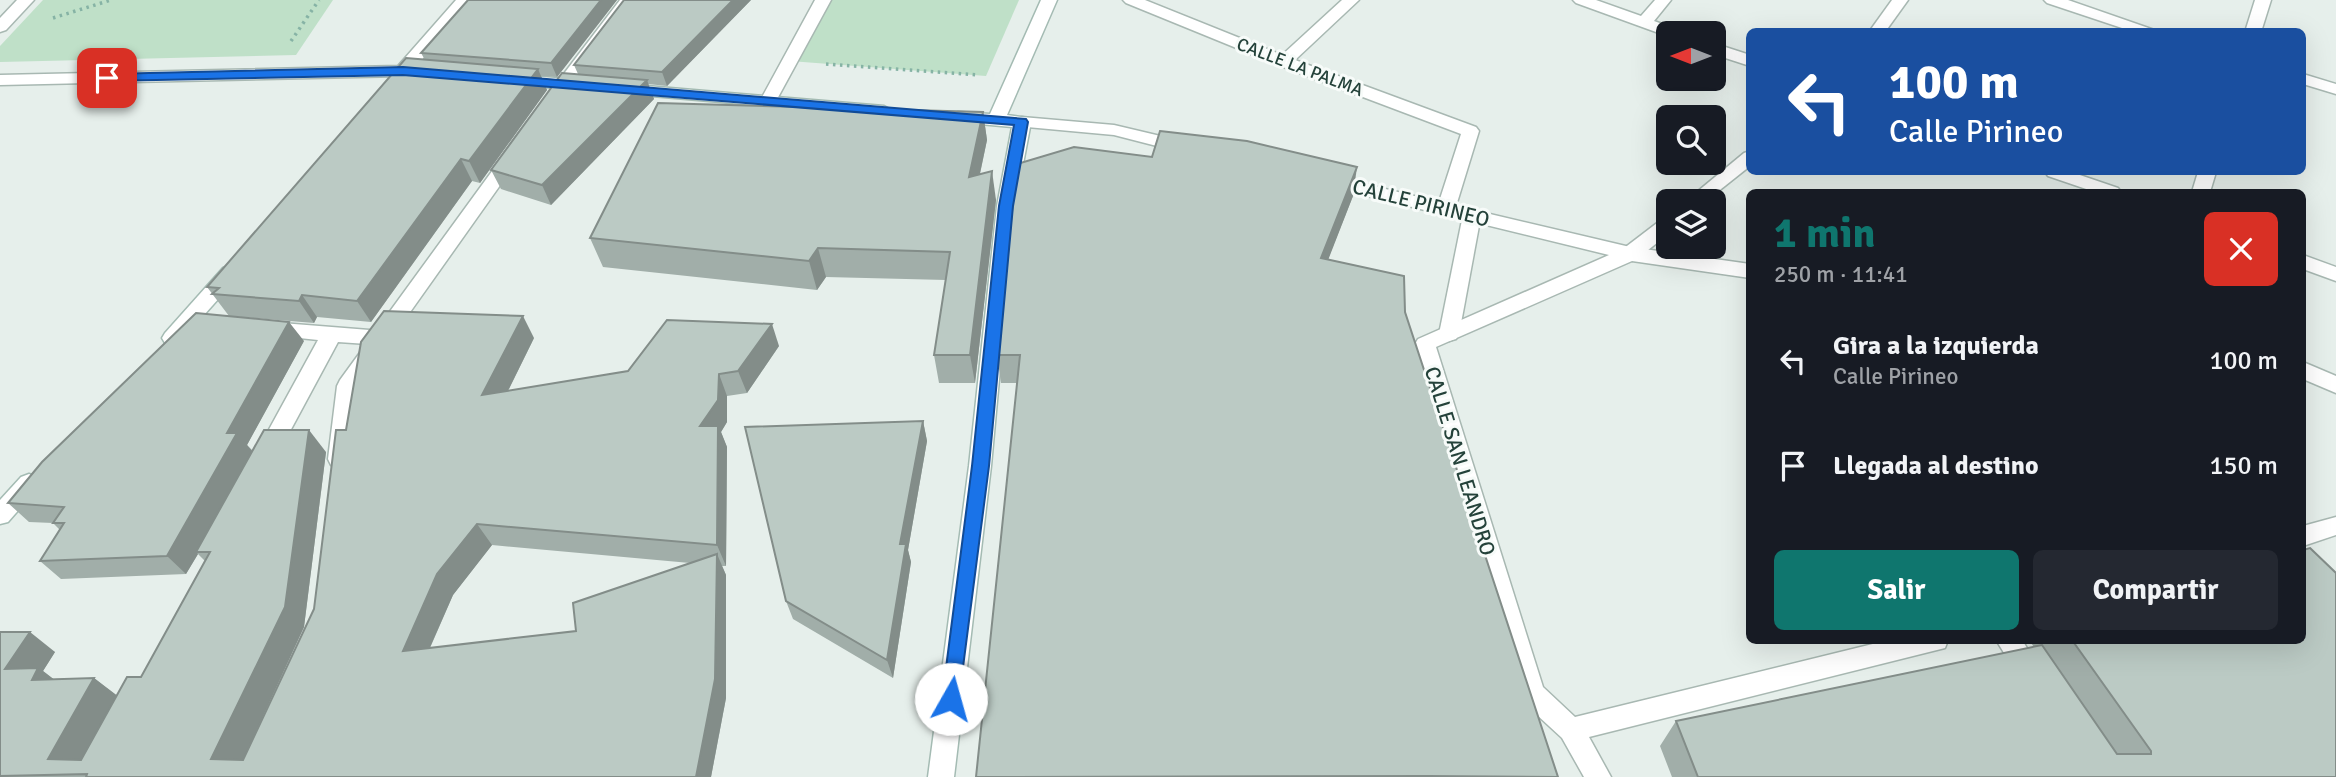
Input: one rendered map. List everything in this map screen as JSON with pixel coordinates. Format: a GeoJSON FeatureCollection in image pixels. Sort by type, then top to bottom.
{"type":"FeatureCollection","features":[{"type":"Feature","properties":{"kind":"street"},"geometry":{"type":"LineString","coordinates":[[3,24],[26,0]]}},
{"type":"Feature","properties":{"kind":"street"},"geometry":{"type":"LineString","coordinates":[[384,92],[464,0]]}},
{"type":"Feature","properties":{"kind":"street"},"geometry":{"type":"LineString","coordinates":[[548,106],[628,0]]}},
{"type":"Feature","properties":{"kind":"street"},"geometry":{"type":"LineString","coordinates":[[768,101],[823,0]]}},
{"type":"Feature","properties":{"kind":"street"},"geometry":{"type":"LineString","coordinates":[[996,120],[1049,0]]}},
{"type":"Feature","properties":{"kind":"street","name":"CALLE LA PALMA"},"geometry":{"type":"LineString","coordinates":[[1131,0],[1284,62],[1469,131],[1446,209]]}},
{"type":"Feature","properties":{"kind":"street"},"geometry":{"type":"LineString","coordinates":[[1284,62],[1351,0]]}},
{"type":"Feature","properties":{"kind":"street"},"geometry":{"type":"LineString","coordinates":[[1581,0],[1656,27]]}},
{"type":"Feature","properties":{"kind":"street"},"geometry":{"type":"LineString","coordinates":[[1643,23],[1663,0]]}},
{"type":"Feature","properties":{"kind":"street"},"geometry":{"type":"LineString","coordinates":[[1880,28],[1900,0]]}},
{"type":"Feature","properties":{"kind":"street"},"geometry":{"type":"LineString","coordinates":[[2052,0],[2140,28]]}},
{"type":"Feature","properties":{"kind":"street"},"geometry":{"type":"LineString","coordinates":[[2254,28],[2263,0]]}},
{"type":"Feature","properties":{"kind":"street"},"geometry":{"type":"LineString","coordinates":[[1726,53],[1746,60]]}},
{"type":"Feature","properties":{"kind":"street"},"geometry":{"type":"LineString","coordinates":[[0,80],[403,71],[430,73]]}},
{"type":"Feature","properties":{"kind":"street"},"geometry":{"type":"LineString","coordinates":[[497,79],[902,112]]}},
{"type":"Feature","properties":{"kind":"street"},"geometry":{"type":"LineString","coordinates":[[2306,80],[2336,89]]}},
{"type":"Feature","properties":{"kind":"street"},"geometry":{"type":"LineString","coordinates":[[943,115],[1114,130],[1196,149]]}},
{"type":"Feature","properties":{"kind":"street"},"geometry":{"type":"LineString","coordinates":[[941,777],[980,466],[1006,206],[1022,122]]}},
{"type":"Feature","properties":{"kind":"street"},"geometry":{"type":"LineString","coordinates":[[336,480],[347,386],[524,139]]}},
{"type":"Feature","properties":{"kind":"street"},"geometry":{"type":"LineString","coordinates":[[1710,189],[1746,161]]}},
{"type":"Feature","properties":{"kind":"street"},"geometry":{"type":"LineString","coordinates":[[2063,175],[2103,189]]}},
{"type":"Feature","properties":{"kind":"street","name":"CALLE PIRINEO"},"geometry":{"type":"LineString","coordinates":[[1315,178],[1630,254],[1746,270]]}},
{"type":"Feature","properties":{"kind":"street"},"geometry":{"type":"LineString","coordinates":[[1449,334],[1472,215]]}},
{"type":"Feature","properties":{"kind":"street","name":"CALLE SAN LEANDRO"},"geometry":{"type":"LineString","coordinates":[[1598,777],[1571,730],[1532,694],[1425,345],[1630,254],[1656,233]]}},
{"type":"Feature","properties":{"kind":"street"},"geometry":{"type":"LineString","coordinates":[[159,350],[240,260]]}},
{"type":"Feature","properties":{"kind":"street"},"geometry":{"type":"LineString","coordinates":[[2306,263],[2336,274]]}},
{"type":"Feature","properties":{"kind":"street"},"geometry":{"type":"LineString","coordinates":[[187,322],[214,324]]}},
{"type":"Feature","properties":{"kind":"street"},"geometry":{"type":"LineString","coordinates":[[253,328],[382,338]]}},
{"type":"Feature","properties":{"kind":"street"},"geometry":{"type":"LineString","coordinates":[[258,472],[332,334]]}},
{"type":"Feature","properties":{"kind":"street"},"geometry":{"type":"LineString","coordinates":[[2306,371],[2336,385]]}},
{"type":"Feature","properties":{"kind":"street"},"geometry":{"type":"LineString","coordinates":[[0,515],[40,471]]}},
{"type":"Feature","properties":{"kind":"street"},"geometry":{"type":"LineString","coordinates":[[2306,535],[2336,526]]}},
{"type":"Feature","properties":{"kind":"street"},"geometry":{"type":"LineString","coordinates":[[1571,730],[1920,644]]}},
{"type":"Feature","properties":{"kind":"street"},"geometry":{"type":"LineString","coordinates":[[2011,644],[2048,697]]}},
{"type":"Feature","properties":{"kind":"path"},"geometry":{"type":"LineString","coordinates":[[3,24],[70,15],[111,0]]}},
{"type":"Feature","properties":{"kind":"path"},"geometry":{"type":"LineString","coordinates":[[289,44],[319,0]]}},
{"type":"Feature","properties":{"kind":"path"},"geometry":{"type":"LineString","coordinates":[[790,61],[986,76]]}},
{"type":"Feature","properties":{"kind":"green space"},"geometry":{"type":"Polygon","coordinates":[[[43,0],[333,0],[296,55],[0,62],[0,46],[43,0]]]}},
{"type":"Feature","properties":{"kind":"green space"},"geometry":{"type":"Polygon","coordinates":[[[823,0],[1019,0],[986,76],[790,61],[823,0]]]}},
{"type":"Feature","properties":{"kind":"building"},"geometry":{"type":"Polygon","coordinates":[[[468,0],[601,0],[551,63],[421,53],[468,0]]]}},
{"type":"Feature","properties":{"kind":"building"},"geometry":{"type":"Polygon","coordinates":[[[624,0],[733,0],[662,72],[574,65],[624,0]]]}},
{"type":"Feature","properties":{"kind":"building"},"geometry":{"type":"Polygon","coordinates":[[[406,58],[538,69],[469,161],[461,159],[357,301],[302,295],[299,301],[212,294],[219,288],[207,287],[406,58]]]}},
{"type":"Feature","properties":{"kind":"building"},"geometry":{"type":"Polygon","coordinates":[[[562,73],[647,80],[542,185],[491,170],[562,73]]]}},
{"type":"Feature","properties":{"kind":"building"},"geometry":{"type":"Polygon","coordinates":[[[658,103],[983,112],[969,177],[992,171],[970,355],[934,355],[950,252],[818,248],[809,261],[590,238],[658,103]]]}},
{"type":"Feature","properties":{"kind":"building"},"geometry":{"type":"Polygon","coordinates":[[[1160,131],[1247,141],[1357,167],[1321,258],[1404,276],[1405,312],[1558,777],[976,777],[1020,355],[997,355],[1017,164],[1074,147],[1152,157],[1160,131]]]}},
{"type":"Feature","properties":{"kind":"building"},"geometry":{"type":"Polygon","coordinates":[[[384,311],[523,316],[482,395],[628,371],[667,320],[772,324],[738,371],[719,374],[718,400],[700,426],[718,426],[717,545],[477,524],[437,574],[403,651],[576,631],[573,603],[717,554],[715,679],[696,777],[86,777],[87,774],[0,776],[0,632],[30,632],[5,669],[38,668],[32,680],[94,678],[48,759],[81,760],[127,677],[141,677],[210,552],[196,552],[264,430],[309,430],[285,607],[211,759],[243,760],[314,609],[336,430],[346,430],[361,342],[384,311]]]}},
{"type":"Feature","properties":{"kind":"building"},"geometry":{"type":"Polygon","coordinates":[[[196,313],[289,322],[227,433],[237,433],[167,556],[40,561],[64,523],[53,523],[64,507],[8,503],[42,462],[196,313]]]}},
{"type":"Feature","properties":{"kind":"building"},"geometry":{"type":"Polygon","coordinates":[[[923,421],[900,544],[906,544],[887,660],[786,601],[745,427],[923,421]]]}},
{"type":"Feature","properties":{"kind":"building"},"geometry":{"type":"Polygon","coordinates":[[[2310,548],[2336,573],[2336,777],[1698,777],[1676,721],[2042,645],[2117,754],[2151,754],[2075,644],[2306,644],[2306,549],[2310,548]]]}},
{"type":"Feature","properties":{"kind":"route"},"geometry":{"type":"LineString","coordinates":[[107,78],[403,71],[1022,122],[1006,206],[980,466],[951,699]]}}]}
